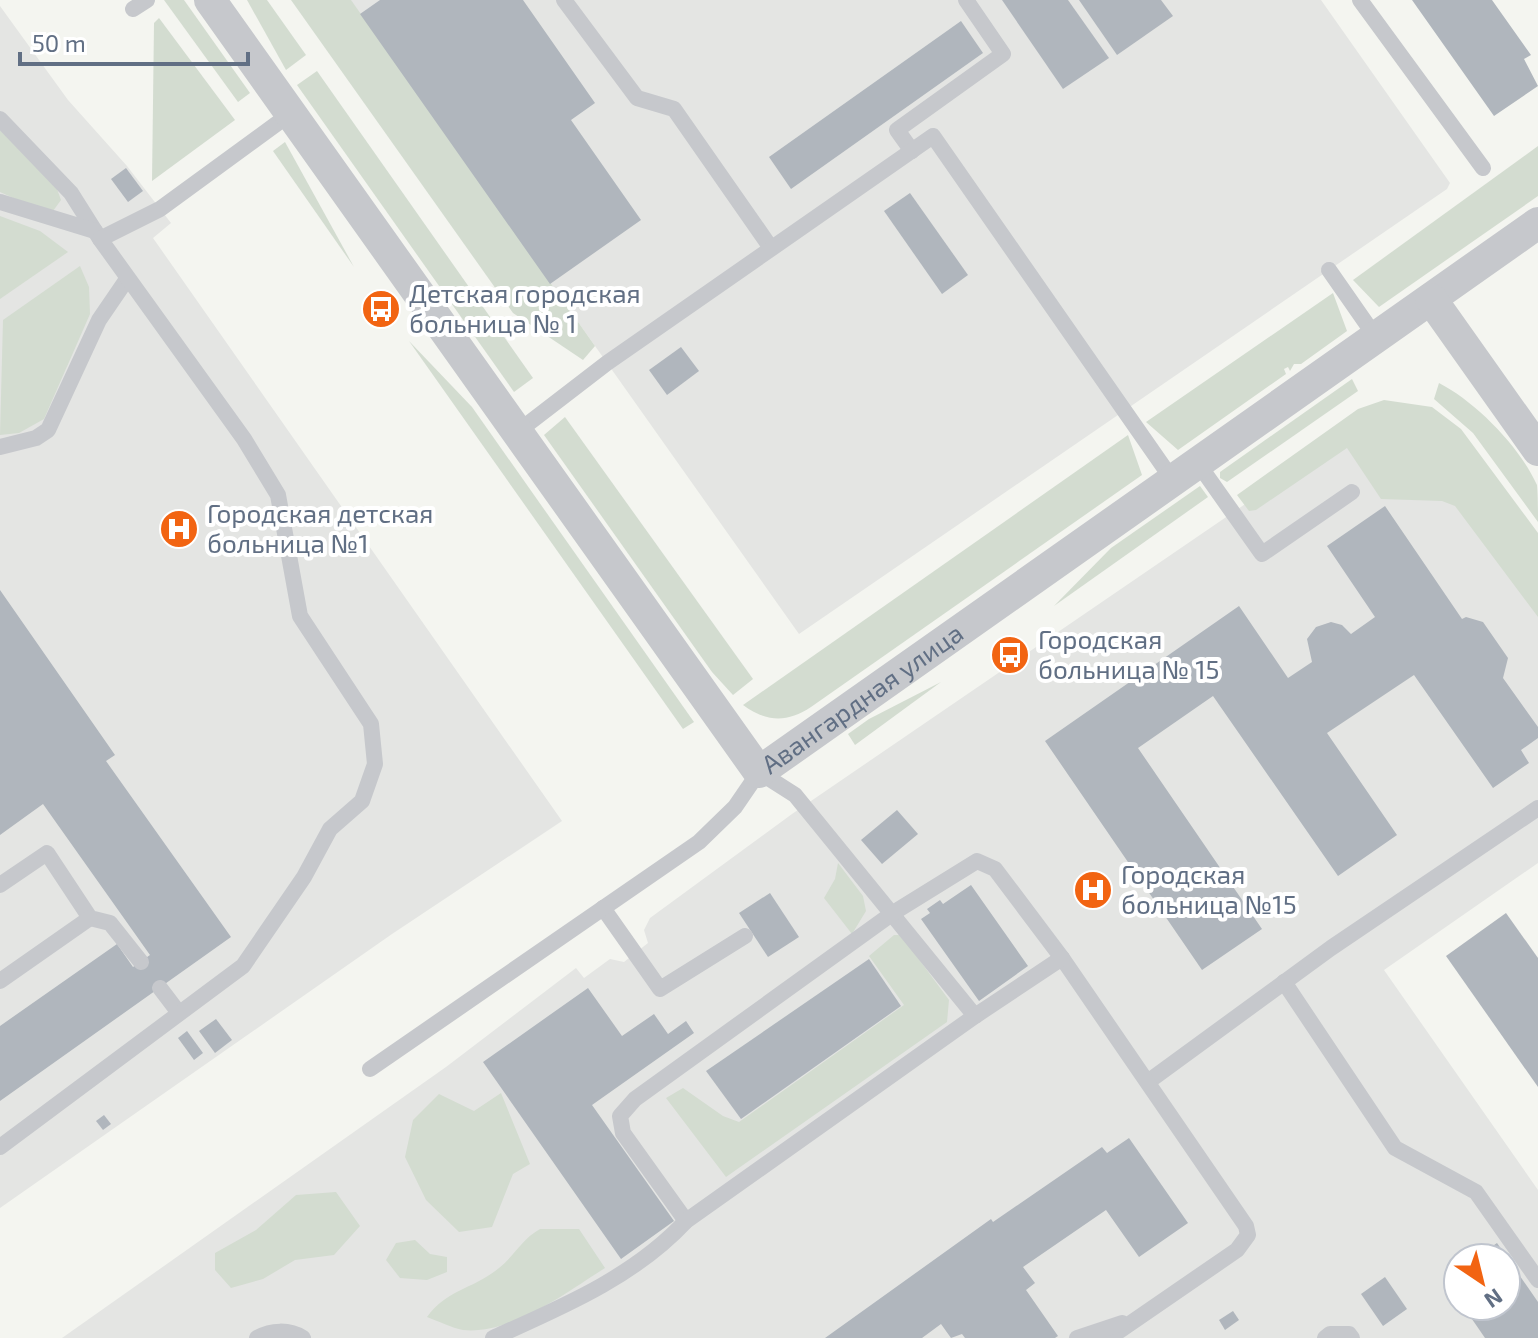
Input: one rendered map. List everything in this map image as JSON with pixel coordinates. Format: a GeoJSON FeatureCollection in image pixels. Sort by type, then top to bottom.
{"type":"FeatureCollection","features":[{"type":"Feature","properties":{"kind":"street","name":"Авангардная улица"},"geometry":{"type":"LineString","coordinates":[[210,0],[759,772],[1538,223]]}},
{"type":"Feature","properties":{"kind":"street"},"geometry":{"type":"LineString","coordinates":[[1431,299],[1538,450]]}},
{"type":"Feature","properties":{"kind":"lane"},"geometry":{"type":"LineString","coordinates":[[564,0],[637,98],[674,109],[771,248]]}},
{"type":"Feature","properties":{"kind":"lane"},"geometry":{"type":"LineString","coordinates":[[912,151],[897,130],[1003,54],[966,0]]}},
{"type":"Feature","properties":{"kind":"lane"},"geometry":{"type":"LineString","coordinates":[[1360,0],[1483,168]]}},
{"type":"Feature","properties":{"kind":"lane"},"geometry":{"type":"LineString","coordinates":[[0,202],[97,235],[160,209],[290,114]]}},
{"type":"Feature","properties":{"kind":"lane"},"geometry":{"type":"LineString","coordinates":[[0,119],[71,193],[127,279],[244,439],[278,495],[300,616],[371,724],[377,750],[371,783],[362,801],[330,829],[304,877],[243,966],[0,1147]]}},
{"type":"Feature","properties":{"kind":"lane"},"geometry":{"type":"LineString","coordinates":[[516,433],[607,363],[933,136],[1184,470],[1262,554],[1352,492]]}},
{"type":"Feature","properties":{"kind":"lane"},"geometry":{"type":"LineString","coordinates":[[1329,270],[1375,336]]}},
{"type":"Feature","properties":{"kind":"lane"},"geometry":{"type":"LineString","coordinates":[[0,447],[36,438],[48,430],[56,419],[99,320],[127,279]]}},
{"type":"Feature","properties":{"kind":"lane"},"geometry":{"type":"LineString","coordinates":[[370,1069],[719,826],[759,772],[795,795],[975,1016]]}},
{"type":"Feature","properties":{"kind":"lane"},"geometry":{"type":"LineString","coordinates":[[1149,1081],[1284,982],[1538,808]]}},
{"type":"Feature","properties":{"kind":"lane"},"geometry":{"type":"LineString","coordinates":[[0,885],[47,853],[90,918],[110,923],[141,962]]}},
{"type":"Feature","properties":{"kind":"lane"},"geometry":{"type":"LineString","coordinates":[[686,1221],[623,1133],[620,1116],[635,1099],[893,913],[977,861],[995,869],[1062,958],[1241,1214],[1248,1235],[1237,1250],[1109,1338]]}},
{"type":"Feature","properties":{"kind":"lane"},"geometry":{"type":"LineString","coordinates":[[603,908],[660,989],[745,936]]}},
{"type":"Feature","properties":{"kind":"lane"},"geometry":{"type":"LineString","coordinates":[[0,981],[90,918]]}},
{"type":"Feature","properties":{"kind":"lane"},"geometry":{"type":"LineString","coordinates":[[493,1338],[591,1294],[668,1241],[686,1221],[1062,958]]}},
{"type":"Feature","properties":{"kind":"lane"},"geometry":{"type":"LineString","coordinates":[[1284,982],[1395,1148],[1476,1192],[1538,1280]]}},
{"type":"Feature","properties":{"kind":"lane"},"geometry":{"type":"LineString","coordinates":[[160,988],[179,1013]]}},
{"type":"Feature","properties":{"kind":"lane"},"geometry":{"type":"LineString","coordinates":[[1077,1338],[1135,1319]]}},
{"type":"Feature","properties":{"kind":"lane"},"geometry":{"type":"LineString","coordinates":[[257,1338],[267,1332],[294,1332],[303,1338]]}},
{"type":"Feature","properties":{"kind":"lane"},"geometry":{"type":"LineString","coordinates":[[1325,1338],[1349,1334],[1352,1338]]}},
{"type":"Feature","properties":{"kind":"shaded area"},"geometry":{"type":"Polygon","coordinates":[[[164,0],[184,0],[250,93],[238,102],[164,0]]]}},
{"type":"Feature","properties":{"kind":"shaded area"},"geometry":{"type":"Polygon","coordinates":[[[247,0],[267,0],[306,55],[286,70],[247,0]]]}},
{"type":"Feature","properties":{"kind":"shaded area"},"geometry":{"type":"Polygon","coordinates":[[[291,0],[351,0],[595,346],[583,360],[513,313],[291,0]]]}},
{"type":"Feature","properties":{"kind":"shaded area"},"geometry":{"type":"Polygon","coordinates":[[[350,0],[1321,0],[1450,183],[1447,189],[799,634],[350,0]]]}},
{"type":"Feature","properties":{"kind":"shaded area","name":"Городская детская больница №1"},"geometry":{"type":"Polygon","coordinates":[[[0,6],[68,100],[127,166],[171,223],[153,238],[562,821],[392,934],[0,1208],[0,6]]]}},
{"type":"Feature","properties":{"kind":"shaded area"},"geometry":{"type":"Polygon","coordinates":[[[159,18],[235,120],[152,181],[154,23],[159,18]]]}},
{"type":"Feature","properties":{"kind":"shaded area"},"geometry":{"type":"Polygon","coordinates":[[[317,71],[533,378],[514,392],[297,85],[317,71]]]}},
{"type":"Feature","properties":{"kind":"shaded area"},"geometry":{"type":"Polygon","coordinates":[[[0,130],[57,189],[61,200],[53,211],[38,209],[0,192],[0,130]]]}},
{"type":"Feature","properties":{"kind":"shaded area"},"geometry":{"type":"Polygon","coordinates":[[[285,142],[354,267],[273,151],[285,142]]]}},
{"type":"Feature","properties":{"kind":"shaded area"},"geometry":{"type":"Polygon","coordinates":[[[1538,146],[1538,196],[1379,307],[1353,280],[1538,146]]]}},
{"type":"Feature","properties":{"kind":"shaded area"},"geometry":{"type":"Polygon","coordinates":[[[0,216],[40,231],[68,252],[0,299],[0,216]]]}},
{"type":"Feature","properties":{"kind":"shaded area"},"geometry":{"type":"Polygon","coordinates":[[[80,266],[89,287],[90,314],[44,419],[19,433],[0,435],[3,320],[80,266]]]}},
{"type":"Feature","properties":{"kind":"shaded area"},"geometry":{"type":"Polygon","coordinates":[[[1333,293],[1347,331],[1301,364],[1294,364],[1290,371],[1288,367],[1284,369],[1286,374],[1178,450],[1146,422],[1333,293]]]}},
{"type":"Feature","properties":{"kind":"shaded area"},"geometry":{"type":"Polygon","coordinates":[[[409,341],[472,407],[694,722],[683,729],[409,341]]]}},
{"type":"Feature","properties":{"kind":"shaded area"},"geometry":{"type":"Polygon","coordinates":[[[1352,379],[1358,391],[1227,482],[1220,478],[1220,472],[1352,379]]]}},
{"type":"Feature","properties":{"kind":"shaded area"},"geometry":{"type":"Polygon","coordinates":[[[1439,383],[1482,414],[1520,456],[1537,485],[1538,522],[1473,433],[1434,399],[1439,383]]]}},
{"type":"Feature","properties":{"kind":"shaded area"},"geometry":{"type":"Polygon","coordinates":[[[1384,400],[1432,407],[1461,429],[1538,533],[1538,617],[1455,506],[1442,501],[1381,499],[1347,448],[1256,510],[1249,511],[1237,495],[1358,409],[1384,400]]]}},
{"type":"Feature","properties":{"kind":"shaded area"},"geometry":{"type":"Polygon","coordinates":[[[565,417],[753,679],[733,695],[712,672],[544,435],[565,417]]]}},
{"type":"Feature","properties":{"kind":"shaded area","name":"Городская больница №15"},"geometry":{"type":"Polygon","coordinates":[[[1371,418],[1538,565],[1538,863],[1384,970],[1538,1190],[1538,1338],[62,1338],[446,1067],[576,968],[584,978],[610,959],[624,962],[648,943],[644,930],[650,918],[792,814],[1371,418]]]}},
{"type":"Feature","properties":{"kind":"shaded area"},"geometry":{"type":"Polygon","coordinates":[[[1128,435],[1142,475],[811,707],[793,716],[777,718],[760,715],[743,705],[1128,435]]]}},
{"type":"Feature","properties":{"kind":"shaded area"},"geometry":{"type":"Polygon","coordinates":[[[1200,486],[1208,497],[1054,606],[1111,548],[1200,486]]]}},
{"type":"Feature","properties":{"kind":"shaded area"},"geometry":{"type":"Polygon","coordinates":[[[941,682],[855,745],[848,734],[869,719],[941,682]]]}},
{"type":"Feature","properties":{"kind":"shaded area"},"geometry":{"type":"Polygon","coordinates":[[[838,863],[863,896],[866,911],[852,934],[824,898],[835,879],[838,863]]]}},
{"type":"Feature","properties":{"kind":"shaded area"},"geometry":{"type":"Polygon","coordinates":[[[894,935],[901,935],[949,1000],[947,1022],[726,1177],[666,1098],[683,1088],[723,1116],[739,1122],[904,1005],[869,956],[894,935]]]}},
{"type":"Feature","properties":{"kind":"shaded area"},"geometry":{"type":"Polygon","coordinates":[[[501,1093],[530,1164],[513,1174],[492,1227],[459,1232],[426,1200],[405,1157],[413,1120],[439,1094],[474,1111],[501,1093]]]}},
{"type":"Feature","properties":{"kind":"shaded area"},"geometry":{"type":"Polygon","coordinates":[[[336,1192],[360,1226],[334,1255],[295,1260],[263,1279],[231,1288],[215,1270],[215,1253],[256,1230],[296,1195],[336,1192]]]}},
{"type":"Feature","properties":{"kind":"shaded area"},"geometry":{"type":"Polygon","coordinates":[[[540,1229],[579,1229],[605,1268],[538,1310],[500,1326],[463,1330],[427,1317],[443,1300],[499,1268],[528,1237],[540,1229]]]}},
{"type":"Feature","properties":{"kind":"shaded area"},"geometry":{"type":"Polygon","coordinates":[[[415,1240],[430,1254],[447,1257],[447,1272],[427,1280],[400,1278],[386,1260],[396,1243],[415,1240]]]}},
{"type":"Feature","properties":{"kind":"building"},"geometry":{"type":"Polygon","coordinates":[[[380,0],[523,0],[595,103],[571,120],[641,220],[550,284],[360,14],[380,0]]]}},
{"type":"Feature","properties":{"kind":"building"},"geometry":{"type":"Polygon","coordinates":[[[1002,0],[1068,0],[1109,58],[1063,89],[1002,0]]]}},
{"type":"Feature","properties":{"kind":"building"},"geometry":{"type":"Polygon","coordinates":[[[1079,0],[1161,0],[1173,16],[1117,55],[1079,0]]]}},
{"type":"Feature","properties":{"kind":"building"},"geometry":{"type":"Polygon","coordinates":[[[1412,0],[1492,0],[1531,55],[1524,59],[1538,86],[1494,116],[1412,0]]]}},
{"type":"Feature","properties":{"kind":"building"},"geometry":{"type":"Polygon","coordinates":[[[961,21],[983,53],[791,189],[769,157],[961,21]]]}},
{"type":"Feature","properties":{"kind":"building"},"geometry":{"type":"Polygon","coordinates":[[[126,168],[143,191],[128,202],[111,179],[126,168]]]}},
{"type":"Feature","properties":{"kind":"building"},"geometry":{"type":"Polygon","coordinates":[[[910,193],[968,275],[942,294],[884,211],[910,193]]]}},
{"type":"Feature","properties":{"kind":"building"},"geometry":{"type":"Polygon","coordinates":[[[681,347],[699,371],[667,395],[649,370],[681,347]]]}},
{"type":"Feature","properties":{"kind":"building"},"geometry":{"type":"Polygon","coordinates":[[[1385,506],[1462,619],[1466,617],[1483,622],[1508,658],[1503,678],[1538,727],[1538,738],[1521,750],[1529,763],[1493,788],[1414,675],[1327,733],[1397,835],[1338,876],[1213,696],[1138,748],[1262,929],[1202,970],[1045,741],[1239,606],[1288,678],[1312,662],[1307,639],[1316,627],[1331,622],[1342,625],[1351,634],[1375,617],[1327,546],[1385,506]]]}},
{"type":"Feature","properties":{"kind":"building"},"geometry":{"type":"Polygon","coordinates":[[[0,590],[115,755],[106,761],[231,937],[0,1101],[0,1026],[117,944],[133,967],[150,955],[43,804],[0,835],[0,590]]]}},
{"type":"Feature","properties":{"kind":"building"},"geometry":{"type":"Polygon","coordinates":[[[897,810],[918,834],[882,864],[861,840],[897,810]]]}},
{"type":"Feature","properties":{"kind":"building"},"geometry":{"type":"Polygon","coordinates":[[[971,885],[1028,966],[979,1001],[921,919],[930,913],[927,909],[940,900],[943,904],[971,885]]]}},
{"type":"Feature","properties":{"kind":"building"},"geometry":{"type":"Polygon","coordinates":[[[770,893],[799,937],[768,957],[739,913],[770,893]]]}},
{"type":"Feature","properties":{"kind":"building"},"geometry":{"type":"Polygon","coordinates":[[[1506,913],[1538,958],[1538,1087],[1446,956],[1506,913]]]}},
{"type":"Feature","properties":{"kind":"building"},"geometry":{"type":"Polygon","coordinates":[[[869,959],[901,1006],[741,1119],[706,1071],[869,959]]]}},
{"type":"Feature","properties":{"kind":"building"},"geometry":{"type":"Polygon","coordinates":[[[588,988],[622,1036],[654,1014],[668,1034],[686,1021],[694,1033],[592,1105],[674,1221],[621,1259],[483,1062],[588,988]]]}},
{"type":"Feature","properties":{"kind":"building"},"geometry":{"type":"Polygon","coordinates":[[[216,1019],[232,1040],[215,1053],[199,1031],[216,1019]]]}},
{"type":"Feature","properties":{"kind":"building"},"geometry":{"type":"Polygon","coordinates":[[[187,1031],[203,1053],[194,1060],[178,1038],[187,1031]]]}},
{"type":"Feature","properties":{"kind":"building"},"geometry":{"type":"Polygon","coordinates":[[[104,1115],[111,1124],[103,1130],[96,1121],[104,1115]]]}},
{"type":"Feature","properties":{"kind":"building"},"geometry":{"type":"Polygon","coordinates":[[[1129,1138],[1188,1223],[1139,1257],[1106,1210],[1023,1267],[1035,1283],[1026,1290],[1058,1336],[1055,1338],[965,1338],[962,1334],[951,1338],[941,1324],[922,1338],[825,1338],[991,1219],[993,1222],[1102,1147],[1107,1153],[1129,1138]]]}},
{"type":"Feature","properties":{"kind":"building"},"geometry":{"type":"Polygon","coordinates":[[[1385,1277],[1407,1309],[1383,1326],[1361,1294],[1385,1277]]]}},
{"type":"Feature","properties":{"kind":"building"},"geometry":{"type":"Polygon","coordinates":[[[1522,1279],[1538,1302],[1538,1338],[1485,1338],[1474,1322],[1522,1322],[1522,1279]]]}},
{"type":"Feature","properties":{"kind":"building"},"geometry":{"type":"Polygon","coordinates":[[[1233,1311],[1239,1320],[1225,1330],[1219,1320],[1233,1311]]]}},
{"type":"Feature","properties":{"kind":"place","name":"Детская городская больница № 1"},"geometry":{"type":"Point","coordinates":[381,309]}},
{"type":"Feature","properties":{"kind":"place","name":"Городская детская больница №1"},"geometry":{"type":"Point","coordinates":[179,529]}},
{"type":"Feature","properties":{"kind":"place","name":"Городская больница № 15"},"geometry":{"type":"Point","coordinates":[1010,655]}},
{"type":"Feature","properties":{"kind":"place","name":"Городская больница №15"},"geometry":{"type":"Point","coordinates":[1093,890]}}]}
